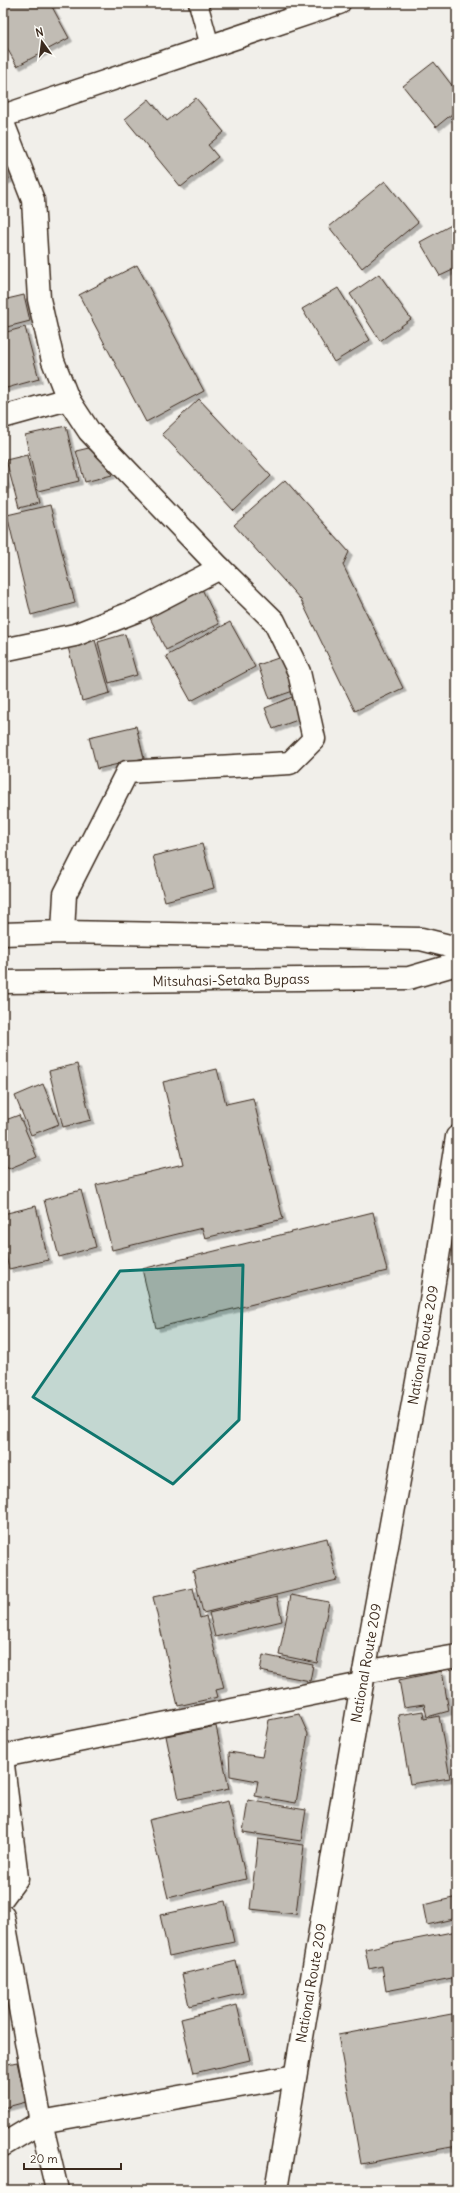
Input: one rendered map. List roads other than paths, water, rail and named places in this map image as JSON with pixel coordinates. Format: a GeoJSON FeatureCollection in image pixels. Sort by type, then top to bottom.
{"type":"FeatureCollection","features":[{"type":"Feature","properties":{"kind":"main road"},"geometry":{"type":"LineString","coordinates":[[3,116],[339,3]]}},
{"type":"Feature","properties":{"kind":"main road"},"geometry":{"type":"LineString","coordinates":[[3,124],[33,200],[39,299],[53,361],[68,399],[89,431],[220,568],[274,621],[299,672],[314,739],[290,763],[127,772],[65,894],[63,932]]}},
{"type":"Feature","properties":{"kind":"main road"},"geometry":{"type":"LineString","coordinates":[[3,417],[68,399]]}},
{"type":"Feature","properties":{"kind":"main road"},"geometry":{"type":"LineString","coordinates":[[3,650],[75,635],[141,609],[220,568]]}},
{"type":"Feature","properties":{"kind":"main road"},"geometry":{"type":"LineString","coordinates":[[3,934],[63,932],[421,939],[457,948]]}},
{"type":"Feature","properties":{"kind":"main road","name":"Mitsuhasi-Setaka Bypass"},"geometry":{"type":"LineString","coordinates":[[3,982],[409,978],[457,964]]}},
{"type":"Feature","properties":{"kind":"main road","name":"National Route 209"},"geometry":{"type":"LineString","coordinates":[[276,2190],[363,1678],[426,1332],[457,1137]]}},
{"type":"Feature","properties":{"kind":"main road"},"geometry":{"type":"LineString","coordinates":[[3,1756],[363,1678],[457,1656]]}},
{"type":"Feature","properties":{"kind":"main road"},"geometry":{"type":"LineString","coordinates":[[3,1765],[17,1878],[3,1897]]}},
{"type":"Feature","properties":{"kind":"main road"},"geometry":{"type":"LineString","coordinates":[[3,1916],[41,2122],[57,2190]]}},
{"type":"Feature","properties":{"kind":"main road"},"geometry":{"type":"LineString","coordinates":[[3,2145],[41,2122],[295,2076]]}},
{"type":"Feature","properties":{"kind":"lane"},"geometry":{"type":"LineString","coordinates":[[198,3],[210,46]]}}]}
